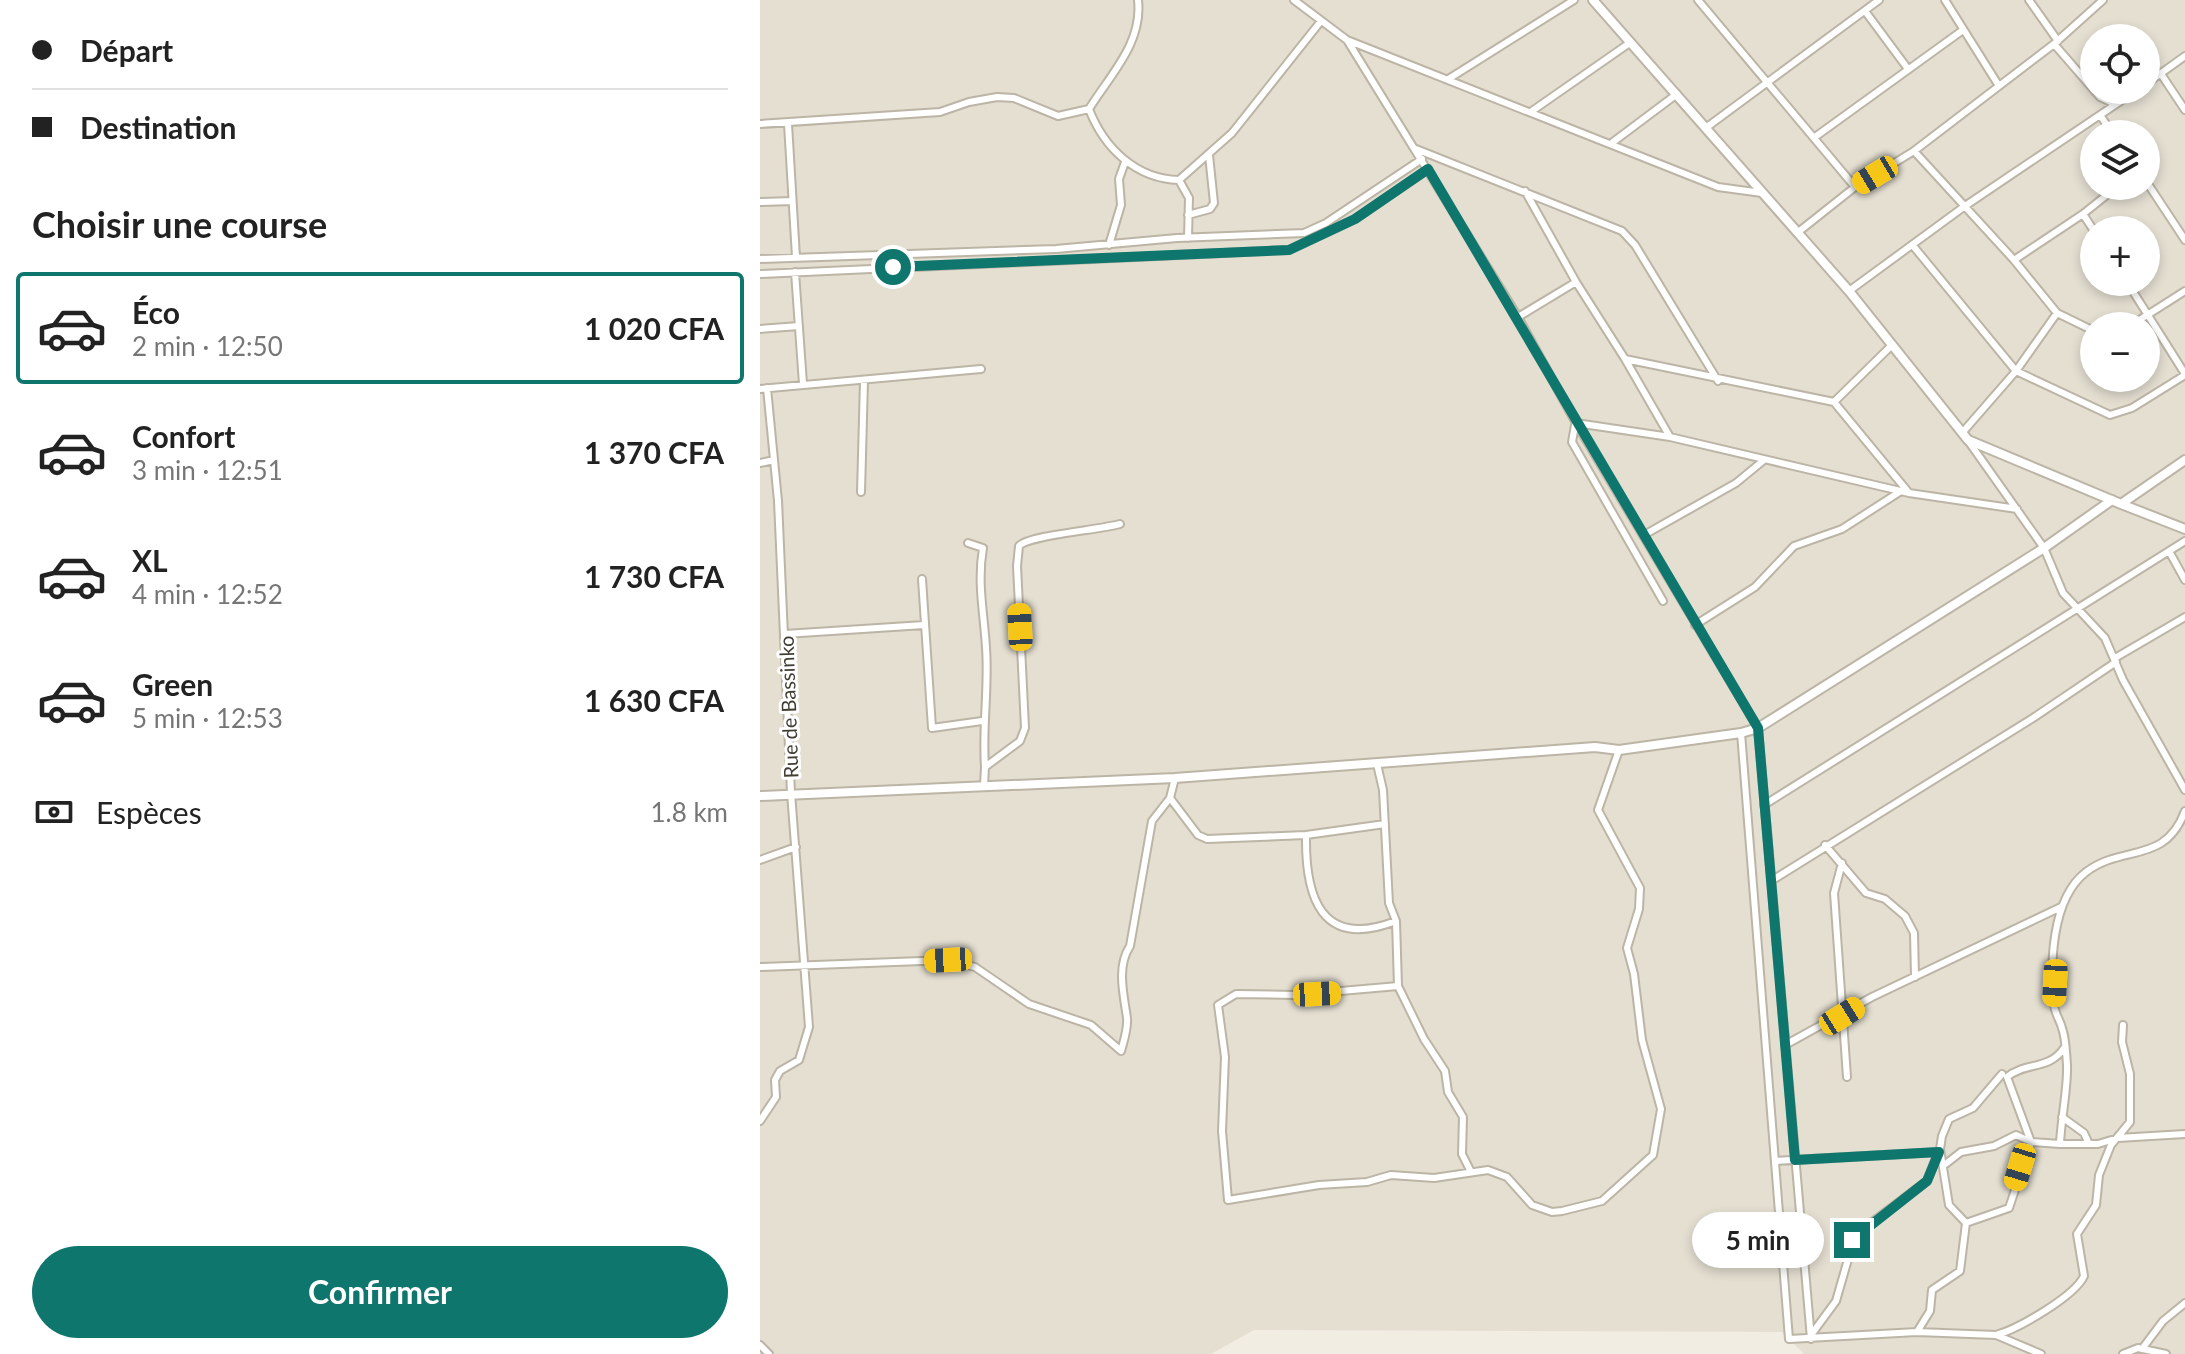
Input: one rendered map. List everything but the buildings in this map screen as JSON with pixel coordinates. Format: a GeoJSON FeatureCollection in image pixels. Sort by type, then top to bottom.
{"type":"FeatureCollection","features":[{"type":"Feature","properties":{"kind":"street"},"geometry":{"type":"LineString","coordinates":[[760,124],[940,112],[984,98],[1014,98],[1058,116],[1089,109],[1135,35],[1140,15],[1138,0]]}},
{"type":"Feature","properties":{"kind":"street"},"geometry":{"type":"LineString","coordinates":[[1294,0],[1347,40],[1613,142],[1718,187],[1762,193]]}},
{"type":"Feature","properties":{"kind":"street"},"geometry":{"type":"LineString","coordinates":[[1450,78],[1574,0]]}},
{"type":"Feature","properties":{"kind":"street"},"geometry":{"type":"LineString","coordinates":[[1593,0],[1849,291],[1965,436],[2044,548],[2057,583],[2076,609],[2098,628],[2185,790]]}},
{"type":"Feature","properties":{"kind":"street"},"geometry":{"type":"LineString","coordinates":[[1698,0],[1855,187]]}},
{"type":"Feature","properties":{"kind":"street"},"geometry":{"type":"LineString","coordinates":[[1707,127],[1765,81],[1879,0]]}},
{"type":"Feature","properties":{"kind":"street"},"geometry":{"type":"LineString","coordinates":[[1945,0],[1999,86]]}},
{"type":"Feature","properties":{"kind":"street"},"geometry":{"type":"LineString","coordinates":[[2029,0],[2080,72]]}},
{"type":"Feature","properties":{"kind":"street"},"geometry":{"type":"LineString","coordinates":[[2088,0],[2093,8]]}},
{"type":"Feature","properties":{"kind":"street"},"geometry":{"type":"LineString","coordinates":[[1797,233],[1855,187],[1914,151],[2056,42],[2103,0]]}},
{"type":"Feature","properties":{"kind":"street"},"geometry":{"type":"LineString","coordinates":[[1865,11],[1908,69]]}},
{"type":"Feature","properties":{"kind":"street"},"geometry":{"type":"LineString","coordinates":[[1089,109],[1105,140],[1125,162],[1164,180],[1179,180],[1232,133],[1321,21]]}},
{"type":"Feature","properties":{"kind":"street"},"geometry":{"type":"LineString","coordinates":[[1815,137],[1963,30]]}},
{"type":"Feature","properties":{"kind":"street"},"geometry":{"type":"LineString","coordinates":[[1347,40],[1518,317],[1576,423],[1758,728],[1811,1339]]}},
{"type":"Feature","properties":{"kind":"street"},"geometry":{"type":"LineString","coordinates":[[1532,111],[1632,41]]}},
{"type":"Feature","properties":{"kind":"street"},"geometry":{"type":"LineString","coordinates":[[2185,56],[2161,74],[2185,110]]}},
{"type":"Feature","properties":{"kind":"street"},"geometry":{"type":"LineString","coordinates":[[1613,142],[1678,94]]}},
{"type":"Feature","properties":{"kind":"street"},"geometry":{"type":"LineString","coordinates":[[1849,291],[1914,247],[1965,206],[2115,104]]}},
{"type":"Feature","properties":{"kind":"street"},"geometry":{"type":"LineString","coordinates":[[2100,115],[2103,120]]}},
{"type":"Feature","properties":{"kind":"street"},"geometry":{"type":"LineString","coordinates":[[788,124],[796,257]]}},
{"type":"Feature","properties":{"kind":"street"},"geometry":{"type":"LineString","coordinates":[[1416,148],[1622,231],[1718,381]]}},
{"type":"Feature","properties":{"kind":"street"},"geometry":{"type":"LineString","coordinates":[[1914,151],[2014,260],[2057,313],[2080,324]]}},
{"type":"Feature","properties":{"kind":"street"},"geometry":{"type":"LineString","coordinates":[[1188,215],[1210,209],[1214,203],[1209,155]]}},
{"type":"Feature","properties":{"kind":"street"},"geometry":{"type":"LineString","coordinates":[[760,259],[1109,245],[1304,233],[1326,223],[1422,159]]}},
{"type":"Feature","properties":{"kind":"street"},"geometry":{"type":"LineString","coordinates":[[1109,245],[1121,205],[1119,179],[1125,162]]}},
{"type":"Feature","properties":{"kind":"street"},"geometry":{"type":"LineString","coordinates":[[760,274],[1289,250],[1355,219],[1428,169]]}},
{"type":"Feature","properties":{"kind":"street"},"geometry":{"type":"LineString","coordinates":[[1179,180],[1189,198],[1188,238]]}},
{"type":"Feature","properties":{"kind":"street"},"geometry":{"type":"LineString","coordinates":[[1525,191],[1670,437]]}},
{"type":"Feature","properties":{"kind":"street"},"geometry":{"type":"LineString","coordinates":[[2014,260],[2100,200]]}},
{"type":"Feature","properties":{"kind":"street"},"geometry":{"type":"LineString","coordinates":[[2159,200],[2185,240]]}},
{"type":"Feature","properties":{"kind":"street"},"geometry":{"type":"LineString","coordinates":[[760,202],[792,201]]}},
{"type":"Feature","properties":{"kind":"street"},"geometry":{"type":"LineString","coordinates":[[1914,247],[2016,371],[2110,415],[2132,408],[2185,375],[2160,334]]}},
{"type":"Feature","properties":{"kind":"street"},"geometry":{"type":"LineString","coordinates":[[795,272],[803,384]]}},
{"type":"Feature","properties":{"kind":"street"},"geometry":{"type":"LineString","coordinates":[[1518,317],[1576,282]]}},
{"type":"Feature","properties":{"kind":"street"},"geometry":{"type":"LineString","coordinates":[[2153,312],[2185,291]]}},
{"type":"Feature","properties":{"kind":"street"},"geometry":{"type":"LineString","coordinates":[[1965,436],[2057,313]]}},
{"type":"Feature","properties":{"kind":"street"},"geometry":{"type":"LineString","coordinates":[[760,329],[799,326]]}},
{"type":"Feature","properties":{"kind":"street"},"geometry":{"type":"LineString","coordinates":[[1834,402],[1891,346]]}},
{"type":"Feature","properties":{"kind":"street"},"geometry":{"type":"LineString","coordinates":[[1625,359],[1718,381],[1834,402],[1905,492]]}},
{"type":"Feature","properties":{"kind":"street"},"geometry":{"type":"LineString","coordinates":[[764,389],[981,369]]}},
{"type":"Feature","properties":{"kind":"street"},"geometry":{"type":"LineString","coordinates":[[861,492],[864,381]]}},
{"type":"Feature","properties":{"kind":"street","name":"Rue de Bassinko"},"geometry":{"type":"LineString","coordinates":[[760,1121],[776,1097],[775,1080],[780,1071],[799,1060],[809,1027],[791,793],[774,460],[764,389]]}},
{"type":"Feature","properties":{"kind":"street"},"geometry":{"type":"LineString","coordinates":[[1576,423],[1670,437],[1905,492],[2017,509]]}},
{"type":"Feature","properties":{"kind":"street"},"geometry":{"type":"LineString","coordinates":[[1576,423],[1572,442],[1663,601]]}},
{"type":"Feature","properties":{"kind":"street"},"geometry":{"type":"LineString","coordinates":[[1965,436],[2185,529]]}},
{"type":"Feature","properties":{"kind":"street"},"geometry":{"type":"LineString","coordinates":[[760,463],[774,460]]}},
{"type":"Feature","properties":{"kind":"street"},"geometry":{"type":"LineString","coordinates":[[1644,535],[1736,483],[1764,460]]}},
{"type":"Feature","properties":{"kind":"street"},"geometry":{"type":"LineString","coordinates":[[760,796],[1175,778],[1595,747],[1619,750],[1741,733],[1758,728],[2185,460]]}},
{"type":"Feature","properties":{"kind":"street"},"geometry":{"type":"LineString","coordinates":[[1695,625],[1755,587],[1794,546],[1842,529],[1905,492]]}},
{"type":"Feature","properties":{"kind":"street"},"geometry":{"type":"LineString","coordinates":[[985,767],[1020,741],[1025,728],[1019,546],[1028,538],[1080,533],[1120,524]]}},
{"type":"Feature","properties":{"kind":"street"},"geometry":{"type":"LineString","coordinates":[[1764,805],[2185,541]]}},
{"type":"Feature","properties":{"kind":"street"},"geometry":{"type":"LineString","coordinates":[[968,543],[983,548],[979,590],[986,648],[982,721],[984,786]]}},
{"type":"Feature","properties":{"kind":"street"},"geometry":{"type":"LineString","coordinates":[[2169,551],[2185,580]]}},
{"type":"Feature","properties":{"kind":"street"},"geometry":{"type":"LineString","coordinates":[[922,579],[932,728],[982,721]]}},
{"type":"Feature","properties":{"kind":"street"},"geometry":{"type":"LineString","coordinates":[[1771,881],[2033,718],[2115,660],[2185,617]]}},
{"type":"Feature","properties":{"kind":"street"},"geometry":{"type":"LineString","coordinates":[[785,634],[924,625]]}},
{"type":"Feature","properties":{"kind":"street"},"geometry":{"type":"LineString","coordinates":[[1741,733],[1789,1339],[1917,1332],[1996,1335],[2041,1354]]}},
{"type":"Feature","properties":{"kind":"street"},"geometry":{"type":"LineString","coordinates":[[1398,986],[1295,995],[1236,994],[1218,1005],[1225,1057],[1222,1155],[1228,1200],[1329,1183],[1367,1182],[1391,1175],[1434,1178],[1471,1172],[1497,1172],[1514,1183],[1532,1205],[1552,1212],[1562,1211],[1602,1201],[1653,1155],[1661,1109],[1642,1040],[1634,974],[1627,948],[1639,909],[1640,888],[1598,810],[1619,750]]}},
{"type":"Feature","properties":{"kind":"street"},"geometry":{"type":"LineString","coordinates":[[1377,764],[1385,824],[1389,903],[1396,921],[1398,986],[1424,1039],[1445,1071],[1448,1092],[1463,1117],[1462,1154],[1471,1172]]}},
{"type":"Feature","properties":{"kind":"street"},"geometry":{"type":"LineString","coordinates":[[760,967],[962,962],[984,972],[1029,1004],[1091,1025],[1121,1051],[1127,1021],[1121,994],[1126,953],[1135,920],[1152,821],[1170,798],[1175,778]]}},
{"type":"Feature","properties":{"kind":"street"},"geometry":{"type":"LineString","coordinates":[[1170,798],[1198,835],[1207,839],[1306,835],[1385,824]]}},
{"type":"Feature","properties":{"kind":"street"},"geometry":{"type":"LineString","coordinates":[[2060,1144],[2067,1070],[2065,1046],[2054,1008],[2056,927],[2061,907],[2086,872],[2106,861],[2163,844],[2180,825],[2185,811]]}},
{"type":"Feature","properties":{"kind":"street"},"geometry":{"type":"LineString","coordinates":[[1306,835],[1308,886],[1323,911],[1340,927],[1355,930],[1378,928],[1396,921]]}},
{"type":"Feature","properties":{"kind":"street"},"geometry":{"type":"LineString","coordinates":[[1825,845],[1866,893],[1885,899],[1905,916],[1914,933],[1915,977]]}},
{"type":"Feature","properties":{"kind":"street"},"geometry":{"type":"LineString","coordinates":[[760,860],[796,847]]}},
{"type":"Feature","properties":{"kind":"street"},"geometry":{"type":"LineString","coordinates":[[1842,863],[1834,893],[1847,1077]]}},
{"type":"Feature","properties":{"kind":"street"},"geometry":{"type":"LineString","coordinates":[[1785,1045],[1915,977],[2061,907]]}},
{"type":"Feature","properties":{"kind":"street"},"geometry":{"type":"LineString","coordinates":[[1996,1335],[2027,1322],[2082,1281],[2085,1270],[2077,1234],[2096,1205],[2099,1175],[2130,1122],[2123,1025]]}},
{"type":"Feature","properties":{"kind":"street"},"geometry":{"type":"LineString","coordinates":[[1966,1223],[2009,1208],[2031,1142],[2007,1077],[2055,1059],[2065,1046]]}},
{"type":"Feature","properties":{"kind":"street"},"geometry":{"type":"LineString","coordinates":[[1767,1061],[1786,1059]]}},
{"type":"Feature","properties":{"kind":"street"},"geometry":{"type":"LineString","coordinates":[[1811,1339],[1812,1330],[1836,1301],[1855,1235],[1927,1181],[1949,1119],[1973,1108],[2002,1074]]}},
{"type":"Feature","properties":{"kind":"street"},"geometry":{"type":"LineString","coordinates":[[2062,1117],[2084,1133],[2089,1144]]}},
{"type":"Feature","properties":{"kind":"street"},"geometry":{"type":"LineString","coordinates":[[2061,1133],[2075,1129]]}},
{"type":"Feature","properties":{"kind":"street"},"geometry":{"type":"LineString","coordinates":[[1943,1166],[1961,1152],[1994,1146],[2007,1137],[2021,1136],[2031,1142],[2089,1144],[2118,1138],[2185,1134]]}},
{"type":"Feature","properties":{"kind":"street"},"geometry":{"type":"LineString","coordinates":[[1775,1161],[1939,1151]]}},
{"type":"Feature","properties":{"kind":"street"},"geometry":{"type":"LineString","coordinates":[[1939,1151],[1949,1205],[1966,1223]]}},
{"type":"Feature","properties":{"kind":"street"},"geometry":{"type":"LineString","coordinates":[[1917,1332],[1930,1311],[1932,1290],[1960,1271],[1966,1223]]}},
{"type":"Feature","properties":{"kind":"street"},"geometry":{"type":"LineString","coordinates":[[2142,1349],[2163,1321],[2185,1303]]}},
{"type":"Feature","properties":{"kind":"street"},"geometry":{"type":"LineString","coordinates":[[2152,1338],[2154,1351]]}},
{"type":"Feature","properties":{"kind":"street"},"geometry":{"type":"LineString","coordinates":[[2123,1354],[2142,1349],[2166,1354]]}},
{"type":"Feature","properties":{"kind":"shaded area"},"geometry":{"type":"Polygon","coordinates":[[[760,0],[2185,0],[2185,1354],[1804,1354],[1782,1332],[1254,1330],[1211,1354],[760,1354],[760,0]]]}},
{"type":"Feature","properties":{"kind":"route"},"geometry":{"type":"LineString","coordinates":[[893,267],[1289,250],[1355,219],[1428,169],[1758,728],[1795,1160],[1857,1159],[1905,1152],[1939,1152],[1927,1181],[1852,1240]]}}]}
